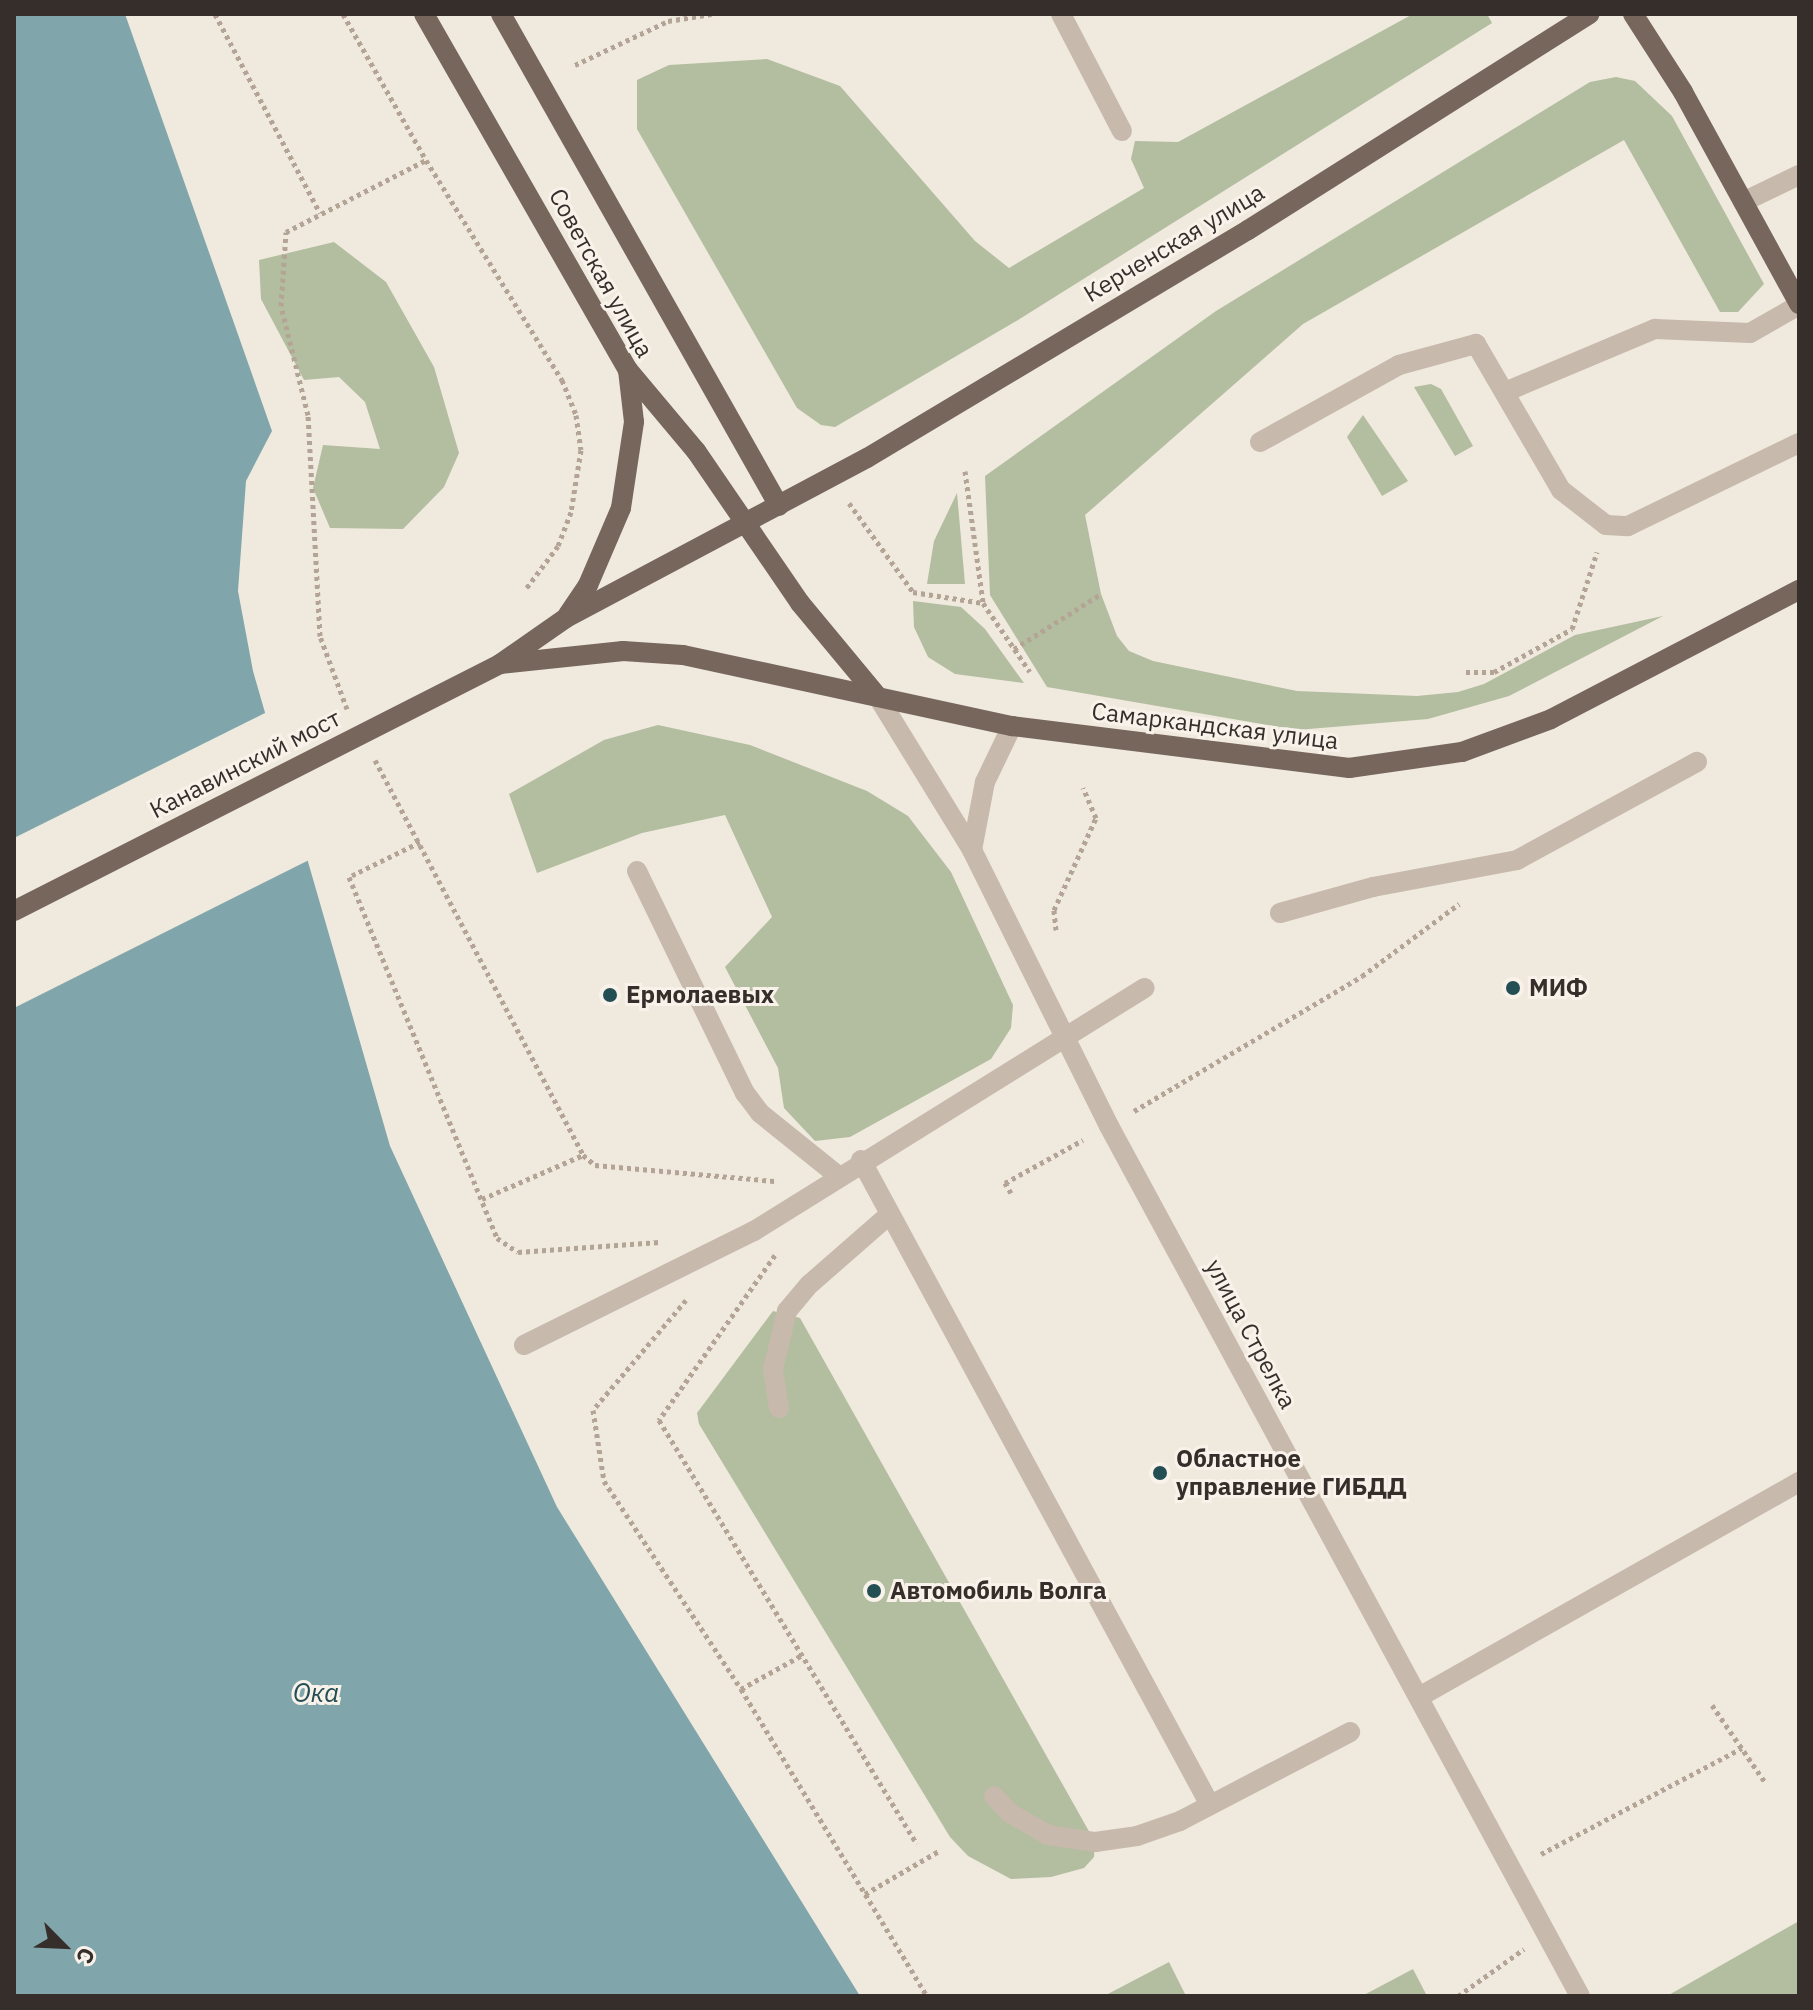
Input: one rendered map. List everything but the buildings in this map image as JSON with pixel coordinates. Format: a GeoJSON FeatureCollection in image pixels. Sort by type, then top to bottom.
{"type":"FeatureCollection","features":[{"type":"Feature","properties":{"kind":"main road","name":"Советская улица"},"geometry":{"type":"LineString","coordinates":[[424,14],[628,370],[634,422],[621,508],[588,585],[566,618]]}},
{"type":"Feature","properties":{"kind":"main road","name":"Советская улица"},"geometry":{"type":"LineString","coordinates":[[501,14],[779,506]]}},
{"type":"Feature","properties":{"kind":"main road","name":"Керченская улица"},"geometry":{"type":"LineString","coordinates":[[566,618],[779,506],[1248,230],[1590,14]]}},
{"type":"Feature","properties":{"kind":"main road"},"geometry":{"type":"LineString","coordinates":[[1633,14],[1799,305]]}},
{"type":"Feature","properties":{"kind":"main road"},"geometry":{"type":"LineString","coordinates":[[628,370],[696,451],[742,525],[878,697]]}},
{"type":"Feature","properties":{"kind":"main road","name":"Самаркандская улица"},"geometry":{"type":"LineString","coordinates":[[500,664],[623,651],[683,655],[1012,726],[1349,768],[1462,752],[1551,719],[1799,590]]}},
{"type":"Feature","properties":{"kind":"main road"},"geometry":{"type":"LineString","coordinates":[[500,664],[566,618]]}},
{"type":"Feature","properties":{"kind":"main road","name":"Канавинский мост"},"geometry":{"type":"LineString","coordinates":[[14,911],[500,664]]}},
{"type":"Feature","properties":{"kind":"street"},"geometry":{"type":"LineString","coordinates":[[1061,14],[1122,131]]}},
{"type":"Feature","properties":{"kind":"street"},"geometry":{"type":"LineString","coordinates":[[1743,202],[1799,175]]}},
{"type":"Feature","properties":{"kind":"street"},"geometry":{"type":"LineString","coordinates":[[1505,392],[1655,329],[1750,333],[1799,305]]}},
{"type":"Feature","properties":{"kind":"street"},"geometry":{"type":"LineString","coordinates":[[1260,442],[1399,365],[1476,344],[1561,490],[1606,525],[1628,526],[1799,443]]}},
{"type":"Feature","properties":{"kind":"street","name":"улица Стрелка"},"geometry":{"type":"LineString","coordinates":[[878,697],[972,850],[1109,1126],[1580,1996]]}},
{"type":"Feature","properties":{"kind":"street"},"geometry":{"type":"LineString","coordinates":[[972,850],[985,782],[1012,726]]}},
{"type":"Feature","properties":{"kind":"street"},"geometry":{"type":"LineString","coordinates":[[1280,913],[1373,887],[1517,860],[1697,762]]}},
{"type":"Feature","properties":{"kind":"street"},"geometry":{"type":"LineString","coordinates":[[637,871],[745,1093],[760,1113],[837,1175]]}},
{"type":"Feature","properties":{"kind":"street"},"geometry":{"type":"LineString","coordinates":[[524,1345],[754,1231],[861,1160],[1144,988]]}},
{"type":"Feature","properties":{"kind":"street"},"geometry":{"type":"LineString","coordinates":[[861,1160],[1210,1805]]}},
{"type":"Feature","properties":{"kind":"street"},"geometry":{"type":"LineString","coordinates":[[779,1408],[773,1369],[787,1311],[810,1284],[890,1214]]}},
{"type":"Feature","properties":{"kind":"street"},"geometry":{"type":"LineString","coordinates":[[1419,1697],[1799,1482]]}},
{"type":"Feature","properties":{"kind":"street"},"geometry":{"type":"LineString","coordinates":[[994,1796],[1010,1813],[1048,1835],[1081,1841],[1137,1836],[1210,1805],[1350,1732]]}},
{"type":"Feature","properties":{"kind":"path"},"geometry":{"type":"LineString","coordinates":[[215,14],[320,213]]}},
{"type":"Feature","properties":{"kind":"path"},"geometry":{"type":"LineString","coordinates":[[343,14],[426,160],[562,380],[576,415],[581,450],[571,512],[558,546],[525,590]]}},
{"type":"Feature","properties":{"kind":"path"},"geometry":{"type":"LineString","coordinates":[[575,65],[668,21],[711,14]]}},
{"type":"Feature","properties":{"kind":"path"},"geometry":{"type":"LineString","coordinates":[[350,714],[320,636],[308,415],[281,306],[286,232],[426,160]]}},
{"type":"Feature","properties":{"kind":"path"},"geometry":{"type":"LineString","coordinates":[[965,471],[983,603],[1030,672]]}},
{"type":"Feature","properties":{"kind":"path"},"geometry":{"type":"LineString","coordinates":[[849,503],[913,592],[983,603]]}},
{"type":"Feature","properties":{"kind":"path"},"geometry":{"type":"LineString","coordinates":[[1466,672],[1494,672],[1572,629],[1606,525]]}},
{"type":"Feature","properties":{"kind":"path"},"geometry":{"type":"LineString","coordinates":[[1013,649],[1101,594]]}},
{"type":"Feature","properties":{"kind":"path"},"geometry":{"type":"LineString","coordinates":[[372,755],[583,1155],[595,1165],[774,1181],[820,1163]]}},
{"type":"Feature","properties":{"kind":"path"},"geometry":{"type":"LineString","coordinates":[[1056,930],[1054,910],[1096,818],[1083,788]]}},
{"type":"Feature","properties":{"kind":"path"},"geometry":{"type":"LineString","coordinates":[[420,842],[349,877],[497,1238],[518,1252],[677,1240]]}},
{"type":"Feature","properties":{"kind":"path"},"geometry":{"type":"LineString","coordinates":[[1138,1109],[1362,976],[1469,896]]}},
{"type":"Feature","properties":{"kind":"path"},"geometry":{"type":"LineString","coordinates":[[1011,1193],[1005,1183],[1109,1126]]}},
{"type":"Feature","properties":{"kind":"path"},"geometry":{"type":"LineString","coordinates":[[482,1199],[583,1155]]}},
{"type":"Feature","properties":{"kind":"path"},"geometry":{"type":"LineString","coordinates":[[779,1250],[659,1420],[917,1844]]}},
{"type":"Feature","properties":{"kind":"path"},"geometry":{"type":"LineString","coordinates":[[692,1294],[593,1410],[604,1481],[741,1689],[927,1996]]}},
{"type":"Feature","properties":{"kind":"path"},"geometry":{"type":"LineString","coordinates":[[741,1689],[802,1655]]}},
{"type":"Feature","properties":{"kind":"path"},"geometry":{"type":"LineString","coordinates":[[1712,1705],[1765,1782]]}},
{"type":"Feature","properties":{"kind":"path"},"geometry":{"type":"LineString","coordinates":[[1541,1854],[1742,1748]]}},
{"type":"Feature","properties":{"kind":"path"},"geometry":{"type":"LineString","coordinates":[[865,1894],[939,1851]]}},
{"type":"Feature","properties":{"kind":"path"},"geometry":{"type":"LineString","coordinates":[[1458,1996],[1524,1949]]}},
{"type":"Feature","properties":{"kind":"green space"},"geometry":{"type":"Polygon","coordinates":[[[1413,14],[1487,14],[1492,23],[1018,320],[835,427],[821,425],[797,408],[637,129],[637,80],[669,65],[767,59],[840,86],[975,241],[1009,268],[1144,188],[1131,159],[1135,141],[1178,142],[1413,14]]]}},
{"type":"Feature","properties":{"kind":"green space"},"geometry":{"type":"Polygon","coordinates":[[[1616,77],[1635,81],[1672,116],[1764,284],[1738,312],[1720,312],[1624,140],[1303,324],[1085,515],[1101,594],[1117,636],[1129,651],[1153,661],[1297,691],[1417,696],[1458,692],[1484,684],[1575,635],[1663,616],[1509,696],[1428,719],[1297,730],[1047,687],[990,595],[985,476],[1216,311],[1590,82],[1616,77]]]}},
{"type":"Feature","properties":{"kind":"green space"},"geometry":{"type":"Polygon","coordinates":[[[334,242],[386,282],[434,367],[459,453],[444,487],[403,529],[330,528],[313,488],[323,445],[380,449],[365,402],[339,377],[304,380],[261,299],[259,260],[334,242]]]}},
{"type":"Feature","properties":{"kind":"green space"},"geometry":{"type":"Polygon","coordinates":[[[1431,384],[1441,389],[1473,446],[1455,456],[1414,387],[1431,384]]]}},
{"type":"Feature","properties":{"kind":"green space"},"geometry":{"type":"Polygon","coordinates":[[[1363,415],[1408,481],[1382,496],[1347,437],[1363,415]]]}},
{"type":"Feature","properties":{"kind":"green space"},"geometry":{"type":"Polygon","coordinates":[[[957,493],[965,584],[927,584],[934,541],[957,493]]]}},
{"type":"Feature","properties":{"kind":"green space"},"geometry":{"type":"Polygon","coordinates":[[[913,601],[961,607],[985,629],[1024,683],[955,674],[928,657],[914,627],[913,601]]]}},
{"type":"Feature","properties":{"kind":"green space"},"geometry":{"type":"Polygon","coordinates":[[[658,725],[750,745],[867,791],[908,816],[951,872],[1013,1005],[1011,1028],[991,1059],[850,1137],[815,1141],[784,1108],[778,1068],[725,967],[772,917],[725,815],[642,833],[537,873],[509,794],[604,740],[658,725]]]}},
{"type":"Feature","properties":{"kind":"green space"},"geometry":{"type":"Polygon","coordinates":[[[773,1311],[800,1318],[1095,1842],[1094,1857],[1084,1868],[1051,1877],[1011,1879],[968,1856],[950,1837],[699,1424],[697,1413],[773,1311]]]}},
{"type":"Feature","properties":{"kind":"green space"},"geometry":{"type":"Polygon","coordinates":[[[1799,1921],[1799,1996],[1667,1996],[1799,1921]]]}},
{"type":"Feature","properties":{"kind":"green space"},"geometry":{"type":"Polygon","coordinates":[[[1169,1962],[1186,1996],[1104,1996],[1169,1962]]]}},
{"type":"Feature","properties":{"kind":"green space"},"geometry":{"type":"Polygon","coordinates":[[[1413,1969],[1427,1996],[1362,1996],[1413,1969]]]}},
{"type":"Feature","properties":{"kind":"water","name":"Ока"},"geometry":{"type":"Polygon","coordinates":[[[14,14],[125,14],[272,431],[246,481],[238,591],[253,671],[390,1146],[557,1507],[860,1996],[14,1996],[14,14]]]}},
{"type":"Feature","properties":{"kind":"pier"},"geometry":{"type":"Polygon","coordinates":[[[269,711],[311,859],[14,1008],[14,838],[269,711]]]}},
{"type":"Feature","properties":{"kind":"place","name":"МИФ"},"geometry":{"type":"Point","coordinates":[1513,988]}},
{"type":"Feature","properties":{"kind":"place","name":"Ермолаевых"},"geometry":{"type":"Point","coordinates":[610,995]}},
{"type":"Feature","properties":{"kind":"place","name":"Областное управление ГИБДД"},"geometry":{"type":"Point","coordinates":[1160,1473]}},
{"type":"Feature","properties":{"kind":"place","name":"Автомобиль Волга"},"geometry":{"type":"Point","coordinates":[874,1591]}}]}
